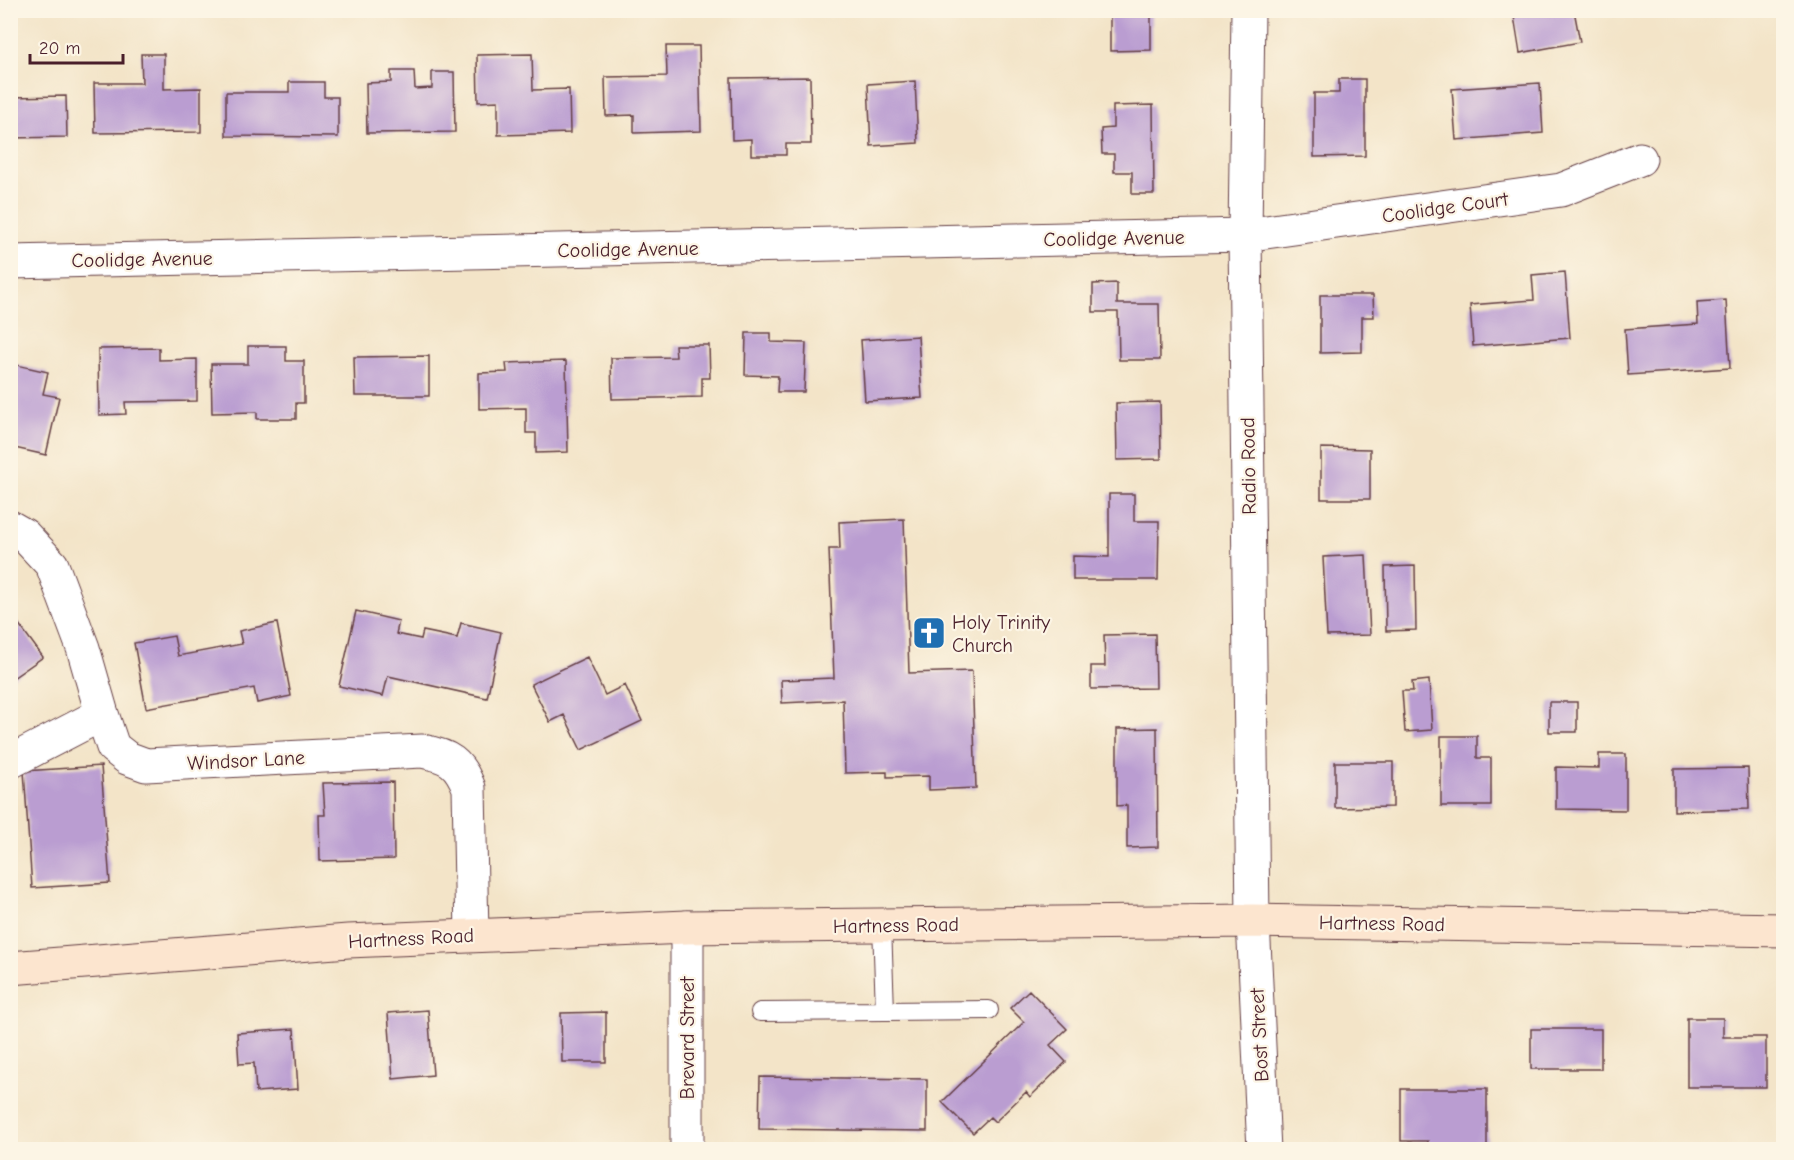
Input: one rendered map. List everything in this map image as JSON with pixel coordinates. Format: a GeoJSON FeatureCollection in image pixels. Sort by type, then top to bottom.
{"type":"FeatureCollection","features":[{"type":"Feature","properties":{"kind":"main road","name":"Hartness Road"},"geometry":{"type":"LineString","coordinates":[[10,968],[348,940],[687,927],[1253,921],[1784,930]]}},
{"type":"Feature","properties":{"kind":"street","name":"Radio Road"},"geometry":{"type":"LineString","coordinates":[[1248,10],[1245,235],[1253,921]]}},
{"type":"Feature","properties":{"kind":"street","name":"Coolidge Court"},"geometry":{"type":"LineString","coordinates":[[1245,235],[1561,190],[1640,159]]}},
{"type":"Feature","properties":{"kind":"street","name":"Coolidge Avenue"},"geometry":{"type":"LineString","coordinates":[[10,262],[1245,235]]}},
{"type":"Feature","properties":{"kind":"street","name":"Windsor Lane"},"geometry":{"type":"LineString","coordinates":[[10,527],[24,535],[52,565],[83,648],[113,747],[127,758],[146,765],[422,751],[440,754],[453,762],[462,772],[469,788],[472,935]]}},
{"type":"Feature","properties":{"kind":"street"},"geometry":{"type":"LineString","coordinates":[[10,762],[102,714]]}},
{"type":"Feature","properties":{"kind":"street","name":"Bost Street"},"geometry":{"type":"LineString","coordinates":[[1253,921],[1264,1149]]}},
{"type":"Feature","properties":{"kind":"street","name":"Brevard Street"},"geometry":{"type":"LineString","coordinates":[[687,927],[687,1149]]}},
{"type":"Feature","properties":{"kind":"lane"},"geometry":{"type":"LineString","coordinates":[[882,925],[885,1011]]}},
{"type":"Feature","properties":{"kind":"lane"},"geometry":{"type":"LineString","coordinates":[[760,1012],[988,1010]]}},
{"type":"Feature","properties":{"kind":"building"},"geometry":{"type":"Polygon","coordinates":[[[1110,10],[1151,10],[1151,50],[1110,51],[1110,10]]]}},
{"type":"Feature","properties":{"kind":"building"},"geometry":{"type":"Polygon","coordinates":[[[1513,10],[1574,10],[1580,42],[1520,53],[1513,10]]]}},
{"type":"Feature","properties":{"kind":"building"},"geometry":{"type":"Polygon","coordinates":[[[666,46],[699,46],[701,131],[634,133],[634,115],[606,116],[605,77],[667,76],[666,46]]]}},
{"type":"Feature","properties":{"kind":"building"},"geometry":{"type":"Polygon","coordinates":[[[141,54],[164,54],[164,89],[201,88],[201,132],[95,133],[94,83],[142,83],[141,54]]]}},
{"type":"Feature","properties":{"kind":"building"},"geometry":{"type":"Polygon","coordinates":[[[532,54],[533,90],[569,89],[570,133],[498,135],[498,101],[478,102],[477,55],[532,54]]]}},
{"type":"Feature","properties":{"kind":"building"},"geometry":{"type":"Polygon","coordinates":[[[391,71],[414,71],[415,89],[432,88],[432,72],[454,72],[455,132],[367,133],[366,83],[391,82],[391,71]]]}},
{"type":"Feature","properties":{"kind":"building"},"geometry":{"type":"Polygon","coordinates":[[[810,77],[811,144],[786,144],[786,155],[751,155],[751,139],[732,140],[731,78],[810,77]]]}},
{"type":"Feature","properties":{"kind":"building"},"geometry":{"type":"Polygon","coordinates":[[[1339,79],[1365,79],[1365,156],[1314,157],[1314,93],[1339,93],[1339,79]]]}},
{"type":"Feature","properties":{"kind":"building"},"geometry":{"type":"Polygon","coordinates":[[[915,81],[918,143],[871,146],[868,84],[915,81]]]}},
{"type":"Feature","properties":{"kind":"building"},"geometry":{"type":"Polygon","coordinates":[[[289,82],[324,82],[324,97],[338,97],[338,137],[226,136],[226,92],[289,92],[289,82]]]}},
{"type":"Feature","properties":{"kind":"building"},"geometry":{"type":"Polygon","coordinates":[[[1540,83],[1543,133],[1456,140],[1452,89],[1540,83]]]}},
{"type":"Feature","properties":{"kind":"building"},"geometry":{"type":"Polygon","coordinates":[[[66,96],[67,137],[10,138],[10,97],[66,96]]]}},
{"type":"Feature","properties":{"kind":"building"},"geometry":{"type":"Polygon","coordinates":[[[1153,105],[1154,194],[1132,194],[1132,172],[1114,172],[1114,154],[1102,154],[1101,129],[1113,128],[1113,106],[1153,105]]]}},
{"type":"Feature","properties":{"kind":"building"},"geometry":{"type":"Polygon","coordinates":[[[1565,272],[1570,338],[1473,346],[1470,305],[1534,300],[1532,275],[1565,272]]]}},
{"type":"Feature","properties":{"kind":"building"},"geometry":{"type":"Polygon","coordinates":[[[1117,283],[1117,304],[1159,304],[1160,360],[1119,360],[1118,312],[1093,312],[1093,284],[1117,283]]]}},
{"type":"Feature","properties":{"kind":"building"},"geometry":{"type":"Polygon","coordinates":[[[1320,295],[1373,295],[1374,317],[1362,317],[1362,352],[1320,353],[1320,295]]]}},
{"type":"Feature","properties":{"kind":"building"},"geometry":{"type":"Polygon","coordinates":[[[1726,300],[1730,368],[1628,375],[1625,329],[1698,324],[1697,302],[1726,300]]]}},
{"type":"Feature","properties":{"kind":"building"},"geometry":{"type":"Polygon","coordinates":[[[746,333],[771,333],[771,342],[806,343],[804,392],[777,392],[778,376],[745,375],[746,333]]]}},
{"type":"Feature","properties":{"kind":"building"},"geometry":{"type":"Polygon","coordinates":[[[918,336],[922,398],[865,401],[861,340],[918,336]]]}},
{"type":"Feature","properties":{"kind":"building"},"geometry":{"type":"Polygon","coordinates":[[[675,345],[709,345],[710,378],[702,378],[702,397],[612,399],[611,358],[676,357],[675,345]]]}},
{"type":"Feature","properties":{"kind":"building"},"geometry":{"type":"Polygon","coordinates":[[[248,346],[286,346],[286,361],[304,361],[304,403],[296,403],[296,419],[257,419],[257,412],[212,413],[211,364],[248,364],[248,346]]]}},
{"type":"Feature","properties":{"kind":"building"},"geometry":{"type":"Polygon","coordinates":[[[159,348],[159,360],[197,359],[197,401],[125,402],[126,414],[99,415],[98,349],[159,348]]]}},
{"type":"Feature","properties":{"kind":"building"},"geometry":{"type":"Polygon","coordinates":[[[429,356],[429,396],[355,396],[354,357],[429,356]]]}},
{"type":"Feature","properties":{"kind":"building"},"geometry":{"type":"Polygon","coordinates":[[[10,359],[13,360],[12,364],[48,372],[43,394],[59,397],[46,455],[10,447],[10,359]]]}},
{"type":"Feature","properties":{"kind":"building"},"geometry":{"type":"Polygon","coordinates":[[[566,361],[568,452],[536,453],[536,433],[526,433],[526,408],[479,409],[479,373],[507,372],[506,363],[566,361]]]}},
{"type":"Feature","properties":{"kind":"building"},"geometry":{"type":"Polygon","coordinates":[[[1160,402],[1161,459],[1117,460],[1116,403],[1160,402]]]}},
{"type":"Feature","properties":{"kind":"building"},"geometry":{"type":"Polygon","coordinates":[[[1321,448],[1370,449],[1370,499],[1321,499],[1321,448]]]}},
{"type":"Feature","properties":{"kind":"building"},"geometry":{"type":"Polygon","coordinates":[[[1109,494],[1134,494],[1134,521],[1159,521],[1158,580],[1073,580],[1073,556],[1109,557],[1109,494]]]}},
{"type":"Feature","properties":{"kind":"building"},"geometry":{"type":"Polygon","coordinates":[[[904,519],[909,673],[972,671],[976,788],[929,790],[929,776],[887,777],[887,772],[845,773],[843,700],[782,703],[781,680],[834,678],[829,549],[840,549],[839,522],[904,519]]]}},
{"type":"Feature","properties":{"kind":"building"},"geometry":{"type":"Polygon","coordinates":[[[1366,555],[1370,635],[1327,636],[1323,557],[1366,555]]]}},
{"type":"Feature","properties":{"kind":"building"},"geometry":{"type":"Polygon","coordinates":[[[1415,566],[1416,630],[1386,631],[1385,567],[1415,566]]]}},
{"type":"Feature","properties":{"kind":"building"},"geometry":{"type":"Polygon","coordinates":[[[356,611],[399,621],[396,634],[421,639],[423,631],[457,638],[461,623],[501,632],[487,698],[388,676],[383,696],[339,686],[356,611]]]}},
{"type":"Feature","properties":{"kind":"building"},"geometry":{"type":"Polygon","coordinates":[[[10,612],[43,657],[10,680],[10,612]]]}},
{"type":"Feature","properties":{"kind":"building"},"geometry":{"type":"Polygon","coordinates":[[[277,623],[291,696],[257,703],[254,688],[146,708],[134,643],[174,636],[178,656],[242,644],[239,631],[277,623]]]}},
{"type":"Feature","properties":{"kind":"building"},"geometry":{"type":"Polygon","coordinates":[[[1155,634],[1156,688],[1091,689],[1091,666],[1105,666],[1104,635],[1155,634]]]}},
{"type":"Feature","properties":{"kind":"building"},"geometry":{"type":"Polygon","coordinates":[[[587,657],[605,695],[625,685],[642,721],[581,750],[564,715],[550,722],[531,684],[587,657]]]}},
{"type":"Feature","properties":{"kind":"building"},"geometry":{"type":"Polygon","coordinates":[[[1429,680],[1432,730],[1405,732],[1402,691],[1413,691],[1412,682],[1429,680]]]}},
{"type":"Feature","properties":{"kind":"building"},"geometry":{"type":"Polygon","coordinates":[[[1549,702],[1577,702],[1577,732],[1549,732],[1549,702]]]}},
{"type":"Feature","properties":{"kind":"building"},"geometry":{"type":"Polygon","coordinates":[[[1157,728],[1158,847],[1127,848],[1127,805],[1117,806],[1117,729],[1157,728]]]}},
{"type":"Feature","properties":{"kind":"building"},"geometry":{"type":"Polygon","coordinates":[[[1441,736],[1477,736],[1477,758],[1491,758],[1491,806],[1441,806],[1441,736]]]}},
{"type":"Feature","properties":{"kind":"building"},"geometry":{"type":"Polygon","coordinates":[[[1599,754],[1626,754],[1626,810],[1556,809],[1556,767],[1599,768],[1599,754]]]}},
{"type":"Feature","properties":{"kind":"building"},"geometry":{"type":"Polygon","coordinates":[[[1335,762],[1393,762],[1393,807],[1335,808],[1335,762]]]}},
{"type":"Feature","properties":{"kind":"building"},"geometry":{"type":"Polygon","coordinates":[[[101,766],[110,883],[32,888],[24,771],[101,766]]]}},
{"type":"Feature","properties":{"kind":"building"},"geometry":{"type":"Polygon","coordinates":[[[1748,768],[1749,809],[1674,811],[1674,769],[1748,768]]]}},
{"type":"Feature","properties":{"kind":"building"},"geometry":{"type":"Polygon","coordinates":[[[393,782],[394,859],[320,861],[319,815],[325,815],[323,783],[393,782]]]}},
{"type":"Feature","properties":{"kind":"building"},"geometry":{"type":"Polygon","coordinates":[[[1029,990],[1067,1029],[1050,1045],[1066,1062],[1030,1097],[1026,1092],[995,1122],[990,1117],[973,1133],[942,1102],[1024,1022],[1010,1008],[1029,990]]]}},
{"type":"Feature","properties":{"kind":"building"},"geometry":{"type":"Polygon","coordinates":[[[428,1010],[433,1075],[393,1079],[388,1013],[428,1010]]]}},
{"type":"Feature","properties":{"kind":"building"},"geometry":{"type":"Polygon","coordinates":[[[606,1012],[606,1062],[562,1062],[561,1013],[606,1012]]]}},
{"type":"Feature","properties":{"kind":"building"},"geometry":{"type":"Polygon","coordinates":[[[1687,1018],[1723,1018],[1723,1037],[1766,1037],[1766,1087],[1687,1087],[1687,1018]]]}},
{"type":"Feature","properties":{"kind":"building"},"geometry":{"type":"Polygon","coordinates":[[[294,1029],[298,1089],[256,1092],[254,1063],[239,1064],[237,1033],[294,1029]]]}},
{"type":"Feature","properties":{"kind":"building"},"geometry":{"type":"Polygon","coordinates":[[[1531,1029],[1601,1029],[1601,1069],[1531,1069],[1531,1029]]]}},
{"type":"Feature","properties":{"kind":"building"},"geometry":{"type":"Polygon","coordinates":[[[760,1077],[927,1079],[927,1131],[759,1129],[760,1077]]]}},
{"type":"Feature","properties":{"kind":"building"},"geometry":{"type":"Polygon","coordinates":[[[1401,1089],[1487,1089],[1487,1150],[1428,1150],[1428,1141],[1401,1141],[1401,1089]]]}},
{"type":"Feature","properties":{"kind":"place","name":"Holy Trinity Church"},"geometry":{"type":"Point","coordinates":[929,633]}}]}
